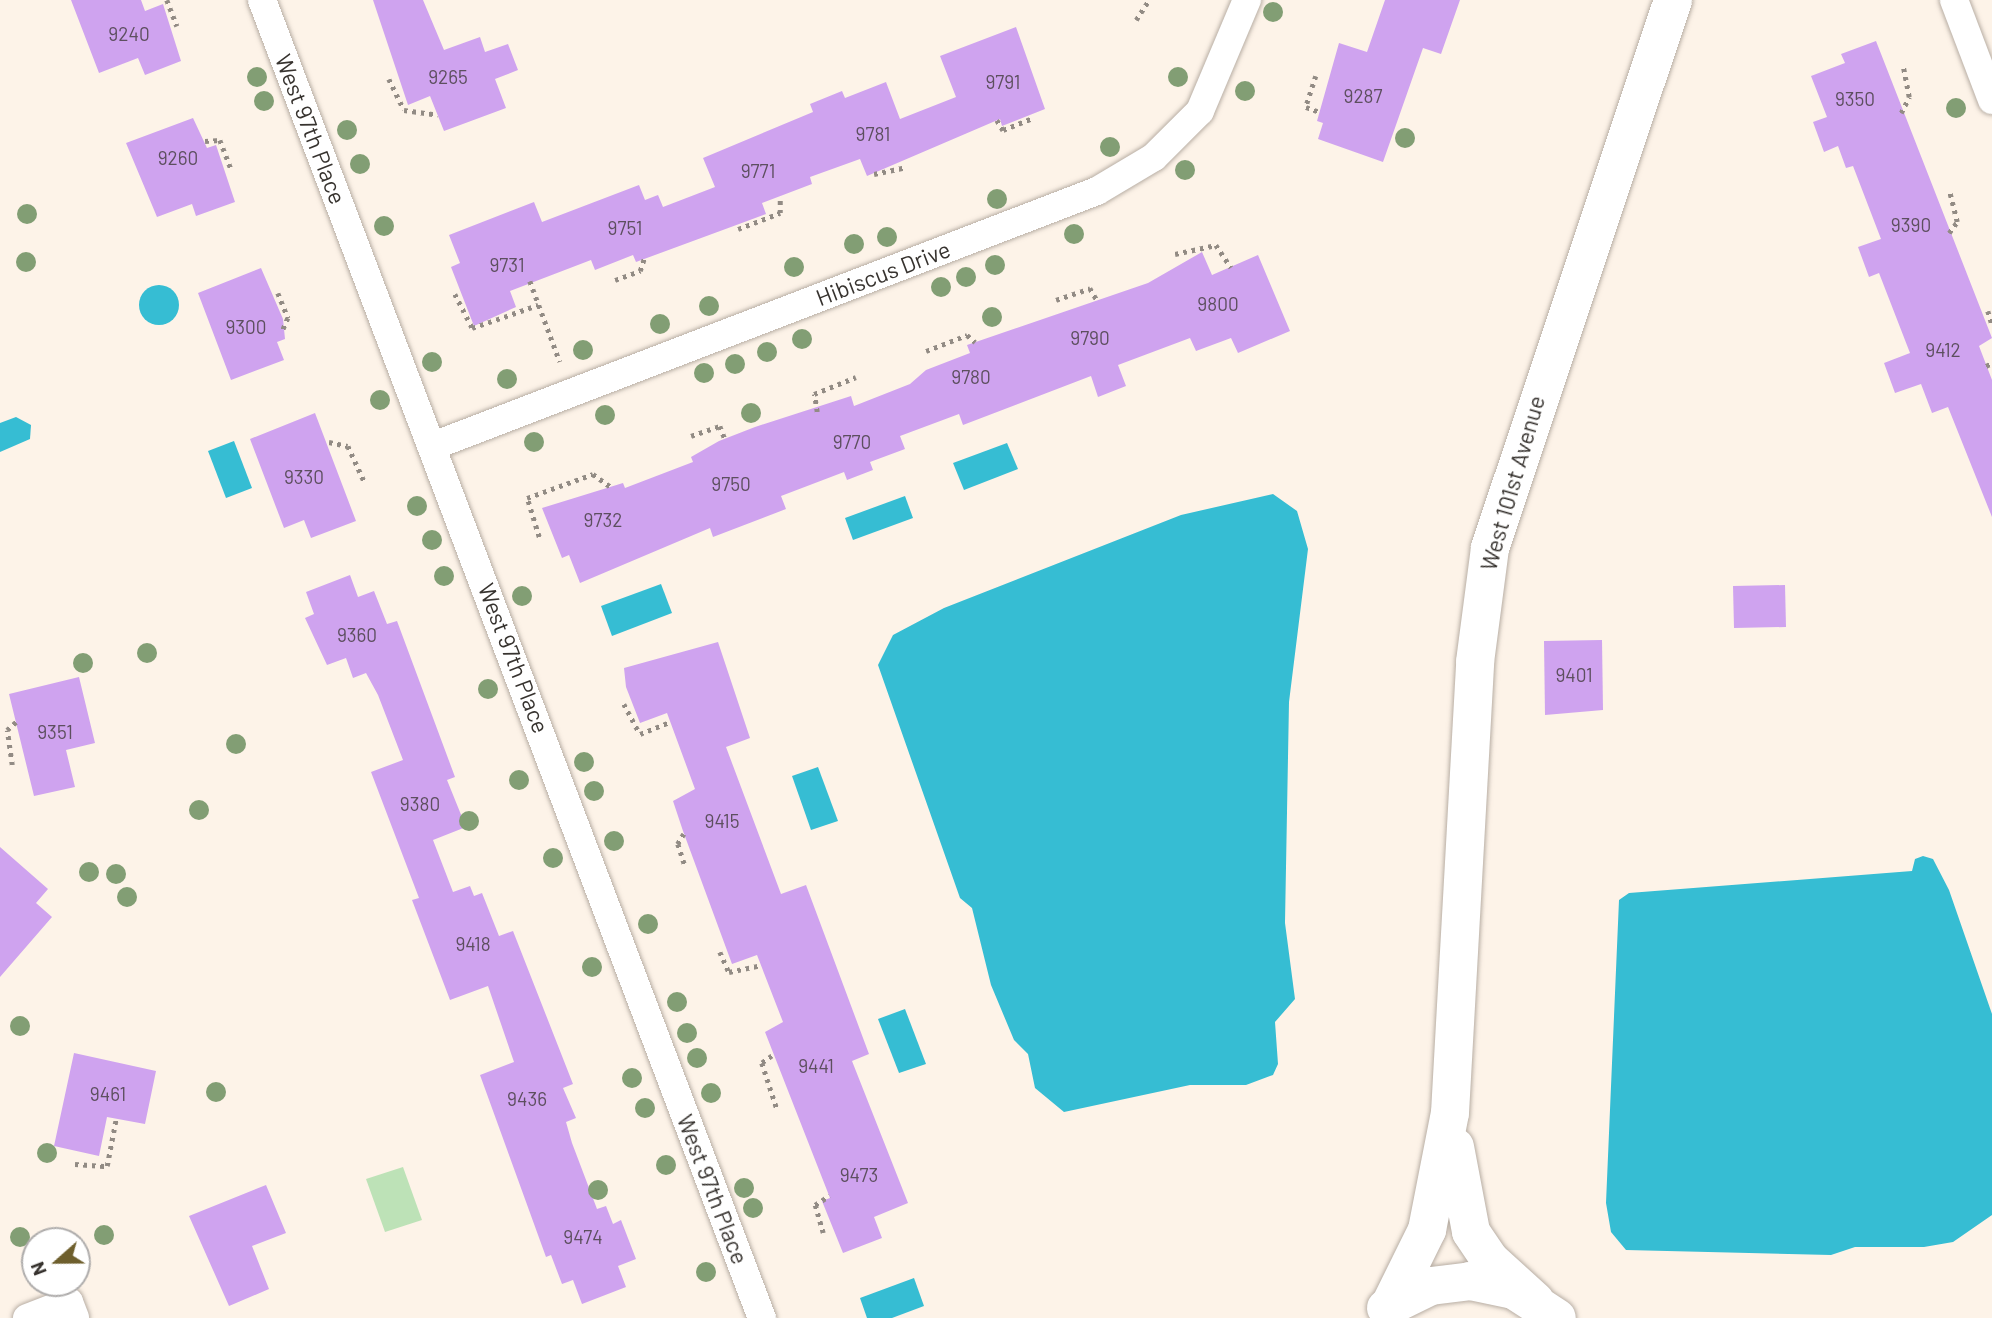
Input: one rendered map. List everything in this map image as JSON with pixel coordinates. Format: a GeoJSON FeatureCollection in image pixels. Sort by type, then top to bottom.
{"type":"FeatureCollection","features":[{"type":"Feature","properties":{"kind":"street","name":"West 97th Place"},"geometry":{"type":"LineString","coordinates":[[262,0],[762,1318]]}},
{"type":"Feature","properties":{"kind":"street","name":"Hibiscus Drive"},"geometry":{"type":"LineString","coordinates":[[433,446],[1097,191],[1154,157],[1200,111],[1247,0]]}},
{"type":"Feature","properties":{"kind":"street","name":"West 101st Avenue"},"geometry":{"type":"LineString","coordinates":[[1382,1311],[1427,1230],[1450,1113],[1475,662],[1490,548],[1673,0]]}},
{"type":"Feature","properties":{"kind":"street"},"geometry":{"type":"LineString","coordinates":[[1954,0],[1992,100]]}},
{"type":"Feature","properties":{"kind":"street","name":"West 101st Avenue"},"geometry":{"type":"LineString","coordinates":[[1450,1113],[1471,1232],[1490,1260],[1546,1309]]}},
{"type":"Feature","properties":{"kind":"street"},"geometry":{"type":"LineString","coordinates":[[1382,1311],[1431,1286],[1470,1281],[1546,1309]]}},
{"type":"Feature","properties":{"kind":"street"},"geometry":{"type":"LineString","coordinates":[[27,1318],[72,1310]]}},
{"type":"Feature","properties":{"kind":"path"},"geometry":{"type":"LineString","coordinates":[[167,0],[177,26]]}},
{"type":"Feature","properties":{"kind":"path"},"geometry":{"type":"LineString","coordinates":[[1136,20],[1149,0]]}},
{"type":"Feature","properties":{"kind":"path"},"geometry":{"type":"LineString","coordinates":[[1901,113],[1909,97],[1903,66]]}},
{"type":"Feature","properties":{"kind":"path"},"geometry":{"type":"LineString","coordinates":[[1316,76],[1306,107],[1320,112]]}},
{"type":"Feature","properties":{"kind":"path"},"geometry":{"type":"LineString","coordinates":[[388,79],[404,110],[416,117],[438,115]]}},
{"type":"Feature","properties":{"kind":"path"},"geometry":{"type":"LineString","coordinates":[[997,120],[1003,130],[1032,118]]}},
{"type":"Feature","properties":{"kind":"path"},"geometry":{"type":"LineString","coordinates":[[205,142],[220,140],[231,169]]}},
{"type":"Feature","properties":{"kind":"path"},"geometry":{"type":"LineString","coordinates":[[874,174],[903,168]]}},
{"type":"Feature","properties":{"kind":"path"},"geometry":{"type":"LineString","coordinates":[[1948,233],[1957,222],[1949,191]]}},
{"type":"Feature","properties":{"kind":"path"},"geometry":{"type":"LineString","coordinates":[[738,229],[780,213],[780,196]]}},
{"type":"Feature","properties":{"kind":"path"},"geometry":{"type":"LineString","coordinates":[[1175,254],[1216,245],[1231,267]]}},
{"type":"Feature","properties":{"kind":"path"},"geometry":{"type":"LineString","coordinates":[[615,280],[640,271],[644,259]]}},
{"type":"Feature","properties":{"kind":"path"},"geometry":{"type":"LineString","coordinates":[[530,281],[571,393]]}},
{"type":"Feature","properties":{"kind":"path"},"geometry":{"type":"LineString","coordinates":[[1056,300],[1090,288],[1098,302]]}},
{"type":"Feature","properties":{"kind":"path"},"geometry":{"type":"LineString","coordinates":[[278,293],[288,318],[282,332]]}},
{"type":"Feature","properties":{"kind":"path"},"geometry":{"type":"LineString","coordinates":[[455,294],[472,328],[538,305]]}},
{"type":"Feature","properties":{"kind":"path"},"geometry":{"type":"LineString","coordinates":[[1988,312],[1992,324]]}},
{"type":"Feature","properties":{"kind":"path"},"geometry":{"type":"LineString","coordinates":[[926,351],[967,335],[975,342]]}},
{"type":"Feature","properties":{"kind":"path"},"geometry":{"type":"LineString","coordinates":[[817,412],[814,394],[856,377]]}},
{"type":"Feature","properties":{"kind":"path"},"geometry":{"type":"LineString","coordinates":[[691,436],[720,426],[725,439]]}},
{"type":"Feature","properties":{"kind":"path"},"geometry":{"type":"LineString","coordinates":[[329,442],[348,446],[365,483]]}},
{"type":"Feature","properties":{"kind":"path"},"geometry":{"type":"LineString","coordinates":[[539,537],[527,498],[593,474],[611,487]]}},
{"type":"Feature","properties":{"kind":"path"},"geometry":{"type":"LineString","coordinates":[[624,704],[640,734],[670,722]]}},
{"type":"Feature","properties":{"kind":"path"},"geometry":{"type":"LineString","coordinates":[[12,765],[7,730],[16,722]]}},
{"type":"Feature","properties":{"kind":"path"},"geometry":{"type":"LineString","coordinates":[[684,834],[678,844],[685,866]]}},
{"type":"Feature","properties":{"kind":"path"},"geometry":{"type":"LineString","coordinates":[[720,952],[729,972],[761,964]]}},
{"type":"Feature","properties":{"kind":"path"},"geometry":{"type":"LineString","coordinates":[[772,1056],[762,1063],[777,1109]]}},
{"type":"Feature","properties":{"kind":"path"},"geometry":{"type":"LineString","coordinates":[[75,1164],[107,1166],[116,1119]]}},
{"type":"Feature","properties":{"kind":"path"},"geometry":{"type":"LineString","coordinates":[[823,1233],[815,1205],[829,1196]]}},
{"type":"Feature","properties":{"kind":"green space"},"geometry":{"type":"Polygon","coordinates":[[[403,1167],[422,1220],[385,1232],[366,1179],[403,1167]]]}},
{"type":"Feature","properties":{"kind":"water"},"geometry":{"type":"Polygon","coordinates":[[[159,285],[173,291],[179,305],[173,319],[159,325],[145,319],[139,305],[145,291],[159,285]]]}},
{"type":"Feature","properties":{"kind":"water"},"geometry":{"type":"Polygon","coordinates":[[[16,417],[31,425],[30,439],[0,452],[0,423],[16,417]]]}},
{"type":"Feature","properties":{"kind":"water"},"geometry":{"type":"Polygon","coordinates":[[[234,441],[252,488],[226,498],[208,451],[234,441]]]}},
{"type":"Feature","properties":{"kind":"water"},"geometry":{"type":"Polygon","coordinates":[[[1007,443],[1018,469],[964,490],[953,463],[1007,443]]]}},
{"type":"Feature","properties":{"kind":"water"},"geometry":{"type":"Polygon","coordinates":[[[1273,494],[1297,511],[1308,549],[1289,702],[1285,923],[1295,999],[1275,1022],[1278,1064],[1273,1075],[1246,1085],[1190,1085],[1064,1112],[1035,1088],[1028,1054],[1014,1040],[991,985],[972,908],[960,898],[878,665],[893,635],[944,608],[1181,515],[1273,494]]]}},
{"type":"Feature","properties":{"kind":"water"},"geometry":{"type":"Polygon","coordinates":[[[905,496],[913,518],[853,540],[845,518],[905,496]]]}},
{"type":"Feature","properties":{"kind":"water"},"geometry":{"type":"Polygon","coordinates":[[[661,584],[672,613],[612,636],[601,606],[661,584]]]}},
{"type":"Feature","properties":{"kind":"water"},"geometry":{"type":"Polygon","coordinates":[[[818,767],[838,821],[811,830],[792,776],[818,767]]]}},
{"type":"Feature","properties":{"kind":"water"},"geometry":{"type":"Polygon","coordinates":[[[1923,856],[1933,859],[1949,890],[1992,1014],[1992,1215],[1953,1242],[1924,1247],[1855,1247],[1831,1255],[1626,1250],[1611,1232],[1606,1203],[1619,900],[1629,893],[1912,871],[1915,859],[1923,856]]]}},
{"type":"Feature","properties":{"kind":"water"},"geometry":{"type":"Polygon","coordinates":[[[905,1009],[926,1064],[899,1073],[878,1019],[905,1009]]]}},
{"type":"Feature","properties":{"kind":"water"},"geometry":{"type":"Polygon","coordinates":[[[914,1278],[924,1306],[892,1318],[867,1318],[860,1298],[914,1278]]]}},
{"type":"Feature","properties":{"kind":"building"},"geometry":{"type":"Polygon","coordinates":[[[71,0],[141,0],[145,11],[163,4],[181,61],[145,75],[138,58],[99,73],[71,0]]]}},
{"type":"Feature","properties":{"kind":"building"},"geometry":{"type":"Polygon","coordinates":[[[373,0],[423,0],[444,50],[480,37],[485,52],[508,44],[518,70],[495,79],[506,108],[444,131],[430,96],[408,105],[373,0]]]}},
{"type":"Feature","properties":{"kind":"building"},"geometry":{"type":"Polygon","coordinates":[[[1385,0],[1460,0],[1441,54],[1423,48],[1383,162],[1318,139],[1323,123],[1317,121],[1339,43],[1367,52],[1385,0]]]}},
{"type":"Feature","properties":{"kind":"building"},"geometry":{"type":"Polygon","coordinates":[[[1016,27],[1045,109],[1002,126],[1000,119],[867,176],[860,159],[810,177],[812,184],[762,203],[766,214],[636,262],[633,255],[595,270],[591,260],[510,291],[516,307],[474,326],[451,267],[460,263],[449,235],[534,202],[542,222],[639,185],[645,200],[658,195],[663,207],[715,187],[703,158],[813,112],[810,104],[842,91],[845,98],[886,82],[900,119],[956,97],[940,56],[1016,27]]]}},
{"type":"Feature","properties":{"kind":"building"},"geometry":{"type":"Polygon","coordinates":[[[1876,41],[1992,338],[1979,346],[1992,380],[1992,517],[1948,407],[1932,413],[1921,384],[1895,393],[1884,363],[1910,353],[1879,273],[1869,277],[1858,247],[1881,239],[1853,166],[1846,168],[1838,146],[1824,152],[1813,122],[1827,117],[1811,76],[1845,63],[1841,54],[1876,41]]]}},
{"type":"Feature","properties":{"kind":"building"},"geometry":{"type":"Polygon","coordinates":[[[193,118],[207,148],[216,145],[235,202],[196,216],[192,204],[157,217],[126,143],[193,118]]]}},
{"type":"Feature","properties":{"kind":"building"},"geometry":{"type":"Polygon","coordinates":[[[1202,252],[1212,275],[1258,255],[1290,331],[1238,353],[1231,338],[1196,351],[1190,338],[1118,365],[1126,386],[1098,397],[1091,376],[963,425],[959,414],[900,436],[905,449],[870,462],[873,470],[847,480],[844,472],[781,496],[786,509],[713,537],[710,528],[580,583],[569,555],[562,558],[542,508],[623,483],[625,488],[693,462],[691,457],[719,441],[755,427],[851,396],[854,406],[910,384],[926,370],[970,353],[967,345],[1148,283],[1202,252]]]}},
{"type":"Feature","properties":{"kind":"building"},"geometry":{"type":"Polygon","coordinates":[[[261,268],[283,319],[285,339],[277,342],[284,360],[231,380],[198,293],[261,268]]]}},
{"type":"Feature","properties":{"kind":"building"},"geometry":{"type":"Polygon","coordinates":[[[315,413],[356,521],[311,538],[304,520],[284,528],[250,439],[315,413]]]}},
{"type":"Feature","properties":{"kind":"building"},"geometry":{"type":"Polygon","coordinates":[[[350,575],[358,597],[374,591],[387,624],[397,621],[455,777],[447,780],[466,827],[433,840],[453,892],[470,886],[474,896],[482,893],[499,936],[513,931],[573,1084],[563,1088],[576,1118],[566,1122],[572,1143],[597,1209],[606,1206],[613,1224],[621,1220],[636,1259],[618,1266],[626,1287],[582,1304],[573,1280],[562,1284],[551,1255],[546,1257],[480,1075],[514,1062],[488,986],[450,1000],[412,900],[419,898],[371,772],[403,760],[378,695],[366,673],[353,678],[346,658],[327,665],[305,618],[314,614],[306,592],[350,575]]]}},
{"type":"Feature","properties":{"kind":"building"},"geometry":{"type":"Polygon","coordinates":[[[1785,585],[1786,627],[1734,628],[1733,586],[1785,585]]]}},
{"type":"Feature","properties":{"kind":"building"},"geometry":{"type":"Polygon","coordinates":[[[1602,640],[1603,710],[1545,715],[1544,641],[1602,640]]]}},
{"type":"Feature","properties":{"kind":"building"},"geometry":{"type":"Polygon","coordinates":[[[718,642],[750,738],[726,747],[781,894],[806,885],[869,1054],[852,1061],[908,1203],[874,1217],[882,1238],[843,1253],[822,1201],[830,1198],[765,1032],[783,1022],[757,955],[732,964],[673,801],[695,789],[667,713],[640,723],[626,687],[624,668],[718,642]]]}},
{"type":"Feature","properties":{"kind":"building"},"geometry":{"type":"Polygon","coordinates":[[[79,677],[95,743],[66,750],[75,787],[34,796],[9,694],[79,677]]]}},
{"type":"Feature","properties":{"kind":"building"},"geometry":{"type":"Polygon","coordinates":[[[0,847],[48,889],[36,903],[52,917],[0,977],[0,847]]]}},
{"type":"Feature","properties":{"kind":"building"},"geometry":{"type":"Polygon","coordinates":[[[74,1053],[156,1071],[145,1124],[107,1117],[99,1156],[54,1146],[74,1053]]]}},
{"type":"Feature","properties":{"kind":"building"},"geometry":{"type":"Polygon","coordinates":[[[266,1185],[286,1233],[252,1246],[269,1289],[229,1306],[189,1216],[266,1185]]]}}]}
